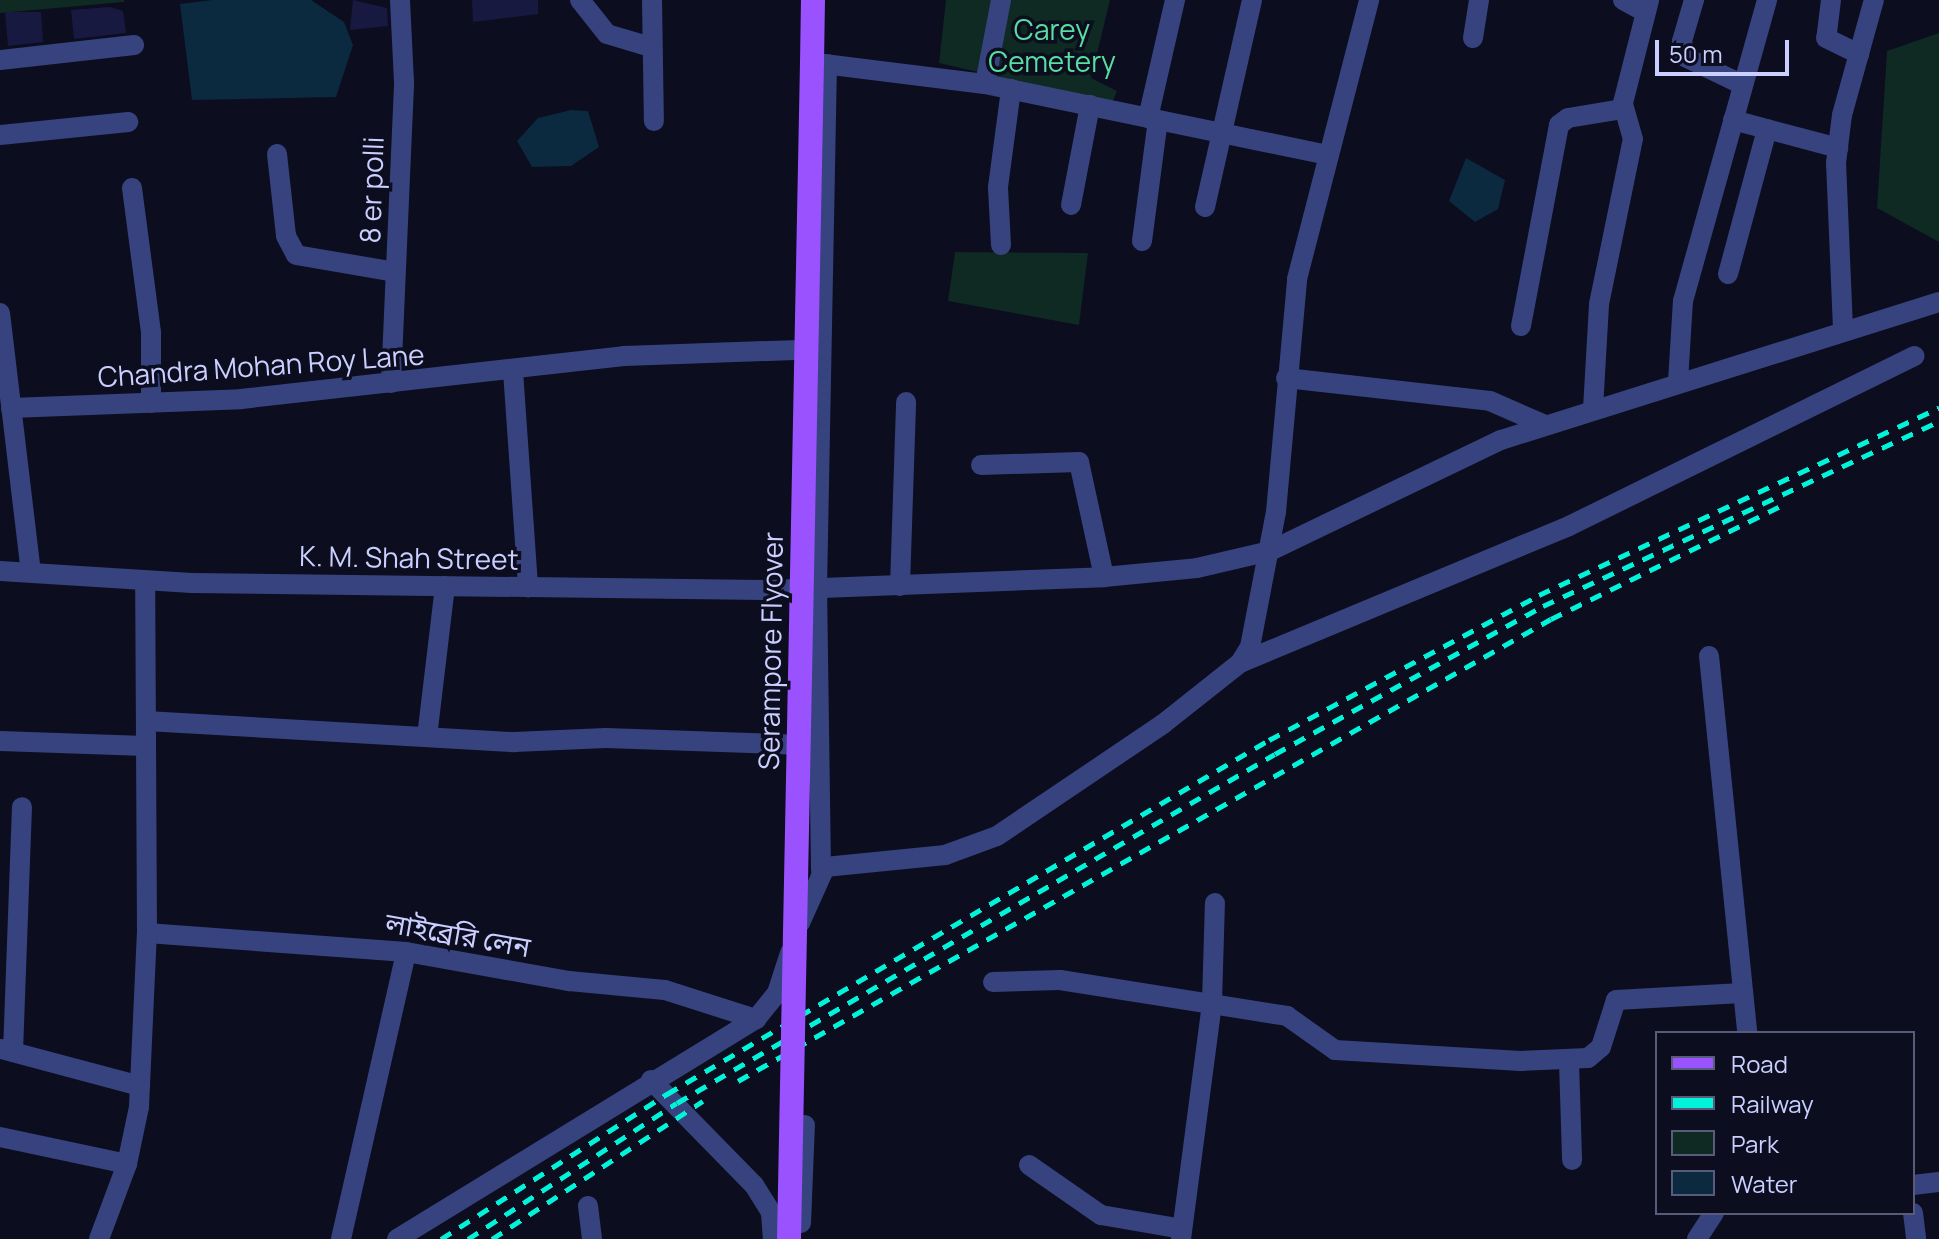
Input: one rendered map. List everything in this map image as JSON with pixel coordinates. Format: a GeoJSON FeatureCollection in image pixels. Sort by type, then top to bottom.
{"type":"FeatureCollection","features":[{"type":"Feature","properties":{"kind":"main road","name":"Serampore Flyover"},"geometry":{"type":"LineString","coordinates":[[789,1239],[819,64],[813,0]]}},
{"type":"Feature","properties":{"kind":"street","name":"8 er polli"},"geometry":{"type":"LineString","coordinates":[[391,383],[404,82],[400,0]]}},
{"type":"Feature","properties":{"kind":"street"},"geometry":{"type":"LineString","coordinates":[[580,0],[607,34],[651,47]]}},
{"type":"Feature","properties":{"kind":"street"},"geometry":{"type":"LineString","coordinates":[[652,0],[654,121]]}},
{"type":"Feature","properties":{"kind":"street"},"geometry":{"type":"LineString","coordinates":[[985,84],[1001,0]]}},
{"type":"Feature","properties":{"kind":"street"},"geometry":{"type":"LineString","coordinates":[[1142,241],[1153,119],[1175,0]]}},
{"type":"Feature","properties":{"kind":"street"},"geometry":{"type":"LineString","coordinates":[[1205,207],[1252,0]]}},
{"type":"Feature","properties":{"kind":"street"},"geometry":{"type":"LineString","coordinates":[[1240,663],[1254,636],[1270,551],[1297,279],[1369,0]]}},
{"type":"Feature","properties":{"kind":"street"},"geometry":{"type":"LineString","coordinates":[[1473,38],[1479,0]]}},
{"type":"Feature","properties":{"kind":"street"},"geometry":{"type":"LineString","coordinates":[[1593,409],[1599,304],[1633,139],[1623,109],[1647,6],[1623,0]]}},
{"type":"Feature","properties":{"kind":"street"},"geometry":{"type":"LineString","coordinates":[[1694,0],[1682,41],[1685,57],[1743,85]]}},
{"type":"Feature","properties":{"kind":"street"},"geometry":{"type":"LineString","coordinates":[[1678,382],[1683,301],[1767,0]]}},
{"type":"Feature","properties":{"kind":"street"},"geometry":{"type":"LineString","coordinates":[[1831,0],[1826,38],[1859,54]]}},
{"type":"Feature","properties":{"kind":"street"},"geometry":{"type":"LineString","coordinates":[[1843,329],[1838,148],[1874,0]]}},
{"type":"Feature","properties":{"kind":"street"},"geometry":{"type":"LineString","coordinates":[[0,60],[134,45]]}},
{"type":"Feature","properties":{"kind":"street"},"geometry":{"type":"LineString","coordinates":[[397,1239],[651,1080],[756,1019],[777,993],[821,870],[817,589],[821,349],[819,64],[985,84],[1328,155]]}},
{"type":"Feature","properties":{"kind":"street"},"geometry":{"type":"LineString","coordinates":[[1001,245],[998,187],[1011,89]]}},
{"type":"Feature","properties":{"kind":"street"},"geometry":{"type":"LineString","coordinates":[[1071,205],[1090,105]]}},
{"type":"Feature","properties":{"kind":"street"},"geometry":{"type":"LineString","coordinates":[[1521,326],[1559,125],[1568,118],[1623,109]]}},
{"type":"Feature","properties":{"kind":"street"},"geometry":{"type":"LineString","coordinates":[[1733,120],[1838,148]]}},
{"type":"Feature","properties":{"kind":"street"},"geometry":{"type":"LineString","coordinates":[[0,135],[128,122]]}},
{"type":"Feature","properties":{"kind":"street"},"geometry":{"type":"LineString","coordinates":[[1728,274],[1767,129]]}},
{"type":"Feature","properties":{"kind":"street"},"geometry":{"type":"LineString","coordinates":[[277,154],[286,236],[296,255],[395,272]]}},
{"type":"Feature","properties":{"kind":"street"},"geometry":{"type":"LineString","coordinates":[[132,188],[151,332],[151,403]]}},
{"type":"Feature","properties":{"kind":"street","name":"K. M. Shah Street"},"geometry":{"type":"LineString","coordinates":[[0,571],[145,581],[817,589],[1104,577],[1206,566],[1270,551],[1482,448],[1545,425],[1843,329],[1939,302]]}},
{"type":"Feature","properties":{"kind":"street"},"geometry":{"type":"LineString","coordinates":[[0,313],[31,572]]}},
{"type":"Feature","properties":{"kind":"street","name":"Chandra Mohan Roy Lane"},"geometry":{"type":"LineString","coordinates":[[11,408],[151,403],[391,383],[624,356],[821,349]]}},
{"type":"Feature","properties":{"kind":"street"},"geometry":{"type":"LineString","coordinates":[[821,870],[846,862],[945,855],[997,836],[1163,724],[1240,663],[1569,526],[1914,356]]}},
{"type":"Feature","properties":{"kind":"street"},"geometry":{"type":"LineString","coordinates":[[513,371],[528,587]]}},
{"type":"Feature","properties":{"kind":"street"},"geometry":{"type":"LineString","coordinates":[[1286,378],[1490,401],[1545,425]]}},
{"type":"Feature","properties":{"kind":"street"},"geometry":{"type":"LineString","coordinates":[[900,586],[906,402]]}},
{"type":"Feature","properties":{"kind":"street"},"geometry":{"type":"LineString","coordinates":[[981,465],[1079,462],[1104,577]]}},
{"type":"Feature","properties":{"kind":"street"},"geometry":{"type":"LineString","coordinates":[[99,1239],[127,1164],[140,1086],[147,933],[145,581]]}},
{"type":"Feature","properties":{"kind":"street"},"geometry":{"type":"LineString","coordinates":[[427,737],[445,586]]}},
{"type":"Feature","properties":{"kind":"street"},"geometry":{"type":"LineString","coordinates":[[1709,656],[1747,1031]]}},
{"type":"Feature","properties":{"kind":"street"},"geometry":{"type":"LineString","coordinates":[[146,721],[427,737],[819,746]]}},
{"type":"Feature","properties":{"kind":"street"},"geometry":{"type":"LineString","coordinates":[[0,741],[145,746]]}},
{"type":"Feature","properties":{"kind":"street"},"geometry":{"type":"LineString","coordinates":[[22,807],[6,1051],[140,1086]]}},
{"type":"Feature","properties":{"kind":"street"},"geometry":{"type":"LineString","coordinates":[[1029,1165],[1101,1215],[1182,1234],[1212,1002],[1215,903]]}},
{"type":"Feature","properties":{"kind":"street","name":"লাইব্রেরি লেন"},"geometry":{"type":"LineString","coordinates":[[147,933],[406,952],[569,981],[673,991],[756,1019]]}},
{"type":"Feature","properties":{"kind":"street"},"geometry":{"type":"LineString","coordinates":[[341,1239],[406,952]]}},
{"type":"Feature","properties":{"kind":"street"},"geometry":{"type":"LineString","coordinates":[[993,982],[1060,980],[1212,1002],[1296,1019],[1331,1048],[1569,1062],[1598,1051],[1616,1000],[1742,993]]}},
{"type":"Feature","properties":{"kind":"street"},"geometry":{"type":"LineString","coordinates":[[1569,1062],[1572,1160]]}},
{"type":"Feature","properties":{"kind":"street"},"geometry":{"type":"LineString","coordinates":[[651,1080],[754,1185],[771,1212],[773,1239]]}},
{"type":"Feature","properties":{"kind":"street"},"geometry":{"type":"LineString","coordinates":[[800,1239],[805,1125]]}},
{"type":"Feature","properties":{"kind":"street"},"geometry":{"type":"LineString","coordinates":[[0,1137],[127,1164]]}},
{"type":"Feature","properties":{"kind":"street"},"geometry":{"type":"LineString","coordinates":[[1915,1185],[1939,1182]]}},
{"type":"Feature","properties":{"kind":"street"},"geometry":{"type":"LineString","coordinates":[[588,1206],[592,1239]]}},
{"type":"Feature","properties":{"kind":"street"},"geometry":{"type":"LineString","coordinates":[[1697,1239],[1713,1215]]}},
{"type":"Feature","properties":{"kind":"street"},"geometry":{"type":"LineString","coordinates":[[1913,1215],[1916,1239]]}},
{"type":"Feature","properties":{"kind":"green space"},"geometry":{"type":"Polygon","coordinates":[[[0,0],[124,0],[124,2],[0,13],[0,0]]]}},
{"type":"Feature","properties":{"kind":"green space","name":"Carey Cemetery"},"geometry":{"type":"Polygon","coordinates":[[[946,0],[1110,0],[1091,78],[1117,91],[1112,103],[939,63],[946,0]]]}},
{"type":"Feature","properties":{"kind":"green space"},"geometry":{"type":"Polygon","coordinates":[[[1939,33],[1939,242],[1877,208],[1887,51],[1939,33]]]}},
{"type":"Feature","properties":{"kind":"green space"},"geometry":{"type":"Polygon","coordinates":[[[955,252],[1088,253],[1079,325],[948,301],[955,252]]]}},
{"type":"Feature","properties":{"kind":"water"},"geometry":{"type":"Polygon","coordinates":[[[212,0],[311,0],[344,22],[353,45],[336,97],[192,100],[180,4],[212,0]]]}},
{"type":"Feature","properties":{"kind":"water"},"geometry":{"type":"Polygon","coordinates":[[[571,110],[588,111],[599,147],[571,166],[532,167],[517,141],[538,118],[571,110]]]}},
{"type":"Feature","properties":{"kind":"water"},"geometry":{"type":"Polygon","coordinates":[[[1466,158],[1505,180],[1498,209],[1475,222],[1449,201],[1466,158]]]}},
{"type":"Feature","properties":{"kind":"building"},"geometry":{"type":"Polygon","coordinates":[[[353,0],[387,8],[388,26],[350,30],[353,0]]]}},
{"type":"Feature","properties":{"kind":"building"},"geometry":{"type":"Polygon","coordinates":[[[472,0],[538,0],[538,14],[473,22],[472,0]]]}},
{"type":"Feature","properties":{"kind":"building"},"geometry":{"type":"Polygon","coordinates":[[[110,7],[123,11],[126,33],[74,39],[71,10],[110,7]]]}},
{"type":"Feature","properties":{"kind":"building"},"geometry":{"type":"Polygon","coordinates":[[[5,12],[41,12],[43,42],[8,46],[5,12]]]}},
{"type":"Feature","properties":{"kind":"railway"},"geometry":{"type":"LineString","coordinates":[[441,1239],[667,1094],[1269,740],[1539,595],[1939,408]]}},
{"type":"Feature","properties":{"kind":"railway"},"geometry":{"type":"LineString","coordinates":[[468,1239],[677,1103],[1275,754],[1543,606],[1939,421]]}},
{"type":"Feature","properties":{"kind":"railway"},"geometry":{"type":"LineString","coordinates":[[738,1081],[1551,619],[1785,504]]}},
{"type":"Feature","properties":{"kind":"railway"},"geometry":{"type":"LineString","coordinates":[[492,1239],[703,1101]]}}]}
